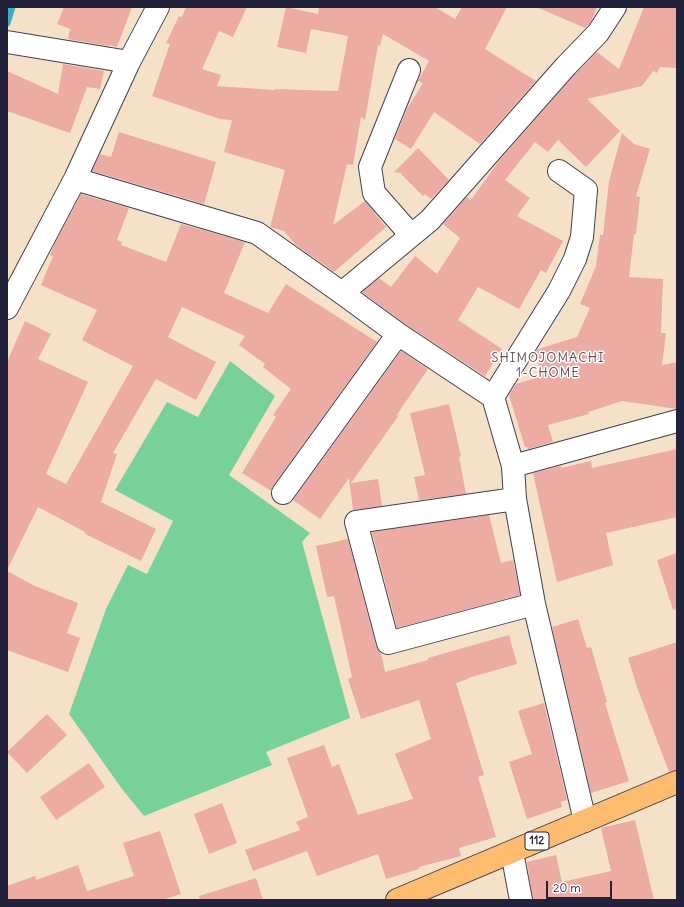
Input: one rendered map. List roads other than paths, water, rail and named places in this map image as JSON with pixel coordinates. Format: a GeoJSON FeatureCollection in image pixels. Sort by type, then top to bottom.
{"type":"FeatureCollection","features":[{"type":"Feature","properties":{"kind":"highway","name":"112"},"geometry":{"type":"LineString","coordinates":[[397,900],[677,782]]}},
{"type":"Feature","properties":{"kind":"lane"},"geometry":{"type":"LineString","coordinates":[[7,308],[75,179],[129,62],[158,7]]}},
{"type":"Feature","properties":{"kind":"lane"},"geometry":{"type":"LineString","coordinates":[[342,293],[430,220],[566,66],[598,33],[615,7]]}},
{"type":"Feature","properties":{"kind":"lane"},"geometry":{"type":"LineString","coordinates":[[7,42],[129,62]]}},
{"type":"Feature","properties":{"kind":"lane"},"geometry":{"type":"LineString","coordinates":[[409,70],[370,168],[374,193],[411,235]]}},
{"type":"Feature","properties":{"kind":"lane"},"geometry":{"type":"LineString","coordinates":[[493,397],[559,291],[576,259],[582,237],[586,190],[558,171]]}},
{"type":"Feature","properties":{"kind":"lane"},"geometry":{"type":"LineString","coordinates":[[75,179],[257,233],[398,334],[493,397],[513,466],[515,499],[534,604],[586,821]]}},
{"type":"Feature","properties":{"kind":"lane"},"geometry":{"type":"LineString","coordinates":[[283,493],[398,334]]}},
{"type":"Feature","properties":{"kind":"lane"},"geometry":{"type":"LineString","coordinates":[[513,466],[677,421]]}},
{"type":"Feature","properties":{"kind":"lane"},"geometry":{"type":"LineString","coordinates":[[515,499],[356,522],[388,643],[534,604]]}},
{"type":"Feature","properties":{"kind":"lane"},"geometry":{"type":"LineString","coordinates":[[512,852],[521,900]]}},
{"type":"Feature","properties":{"kind":"waterway"},"geometry":{"type":"LineString","coordinates":[[7,23],[12,7]]}},
{"type":"Feature","properties":{"kind":"district","name":"SHIMOJOMACHI 1-CHOME"},"geometry":{"type":"Point","coordinates":[548,366]}}]}
